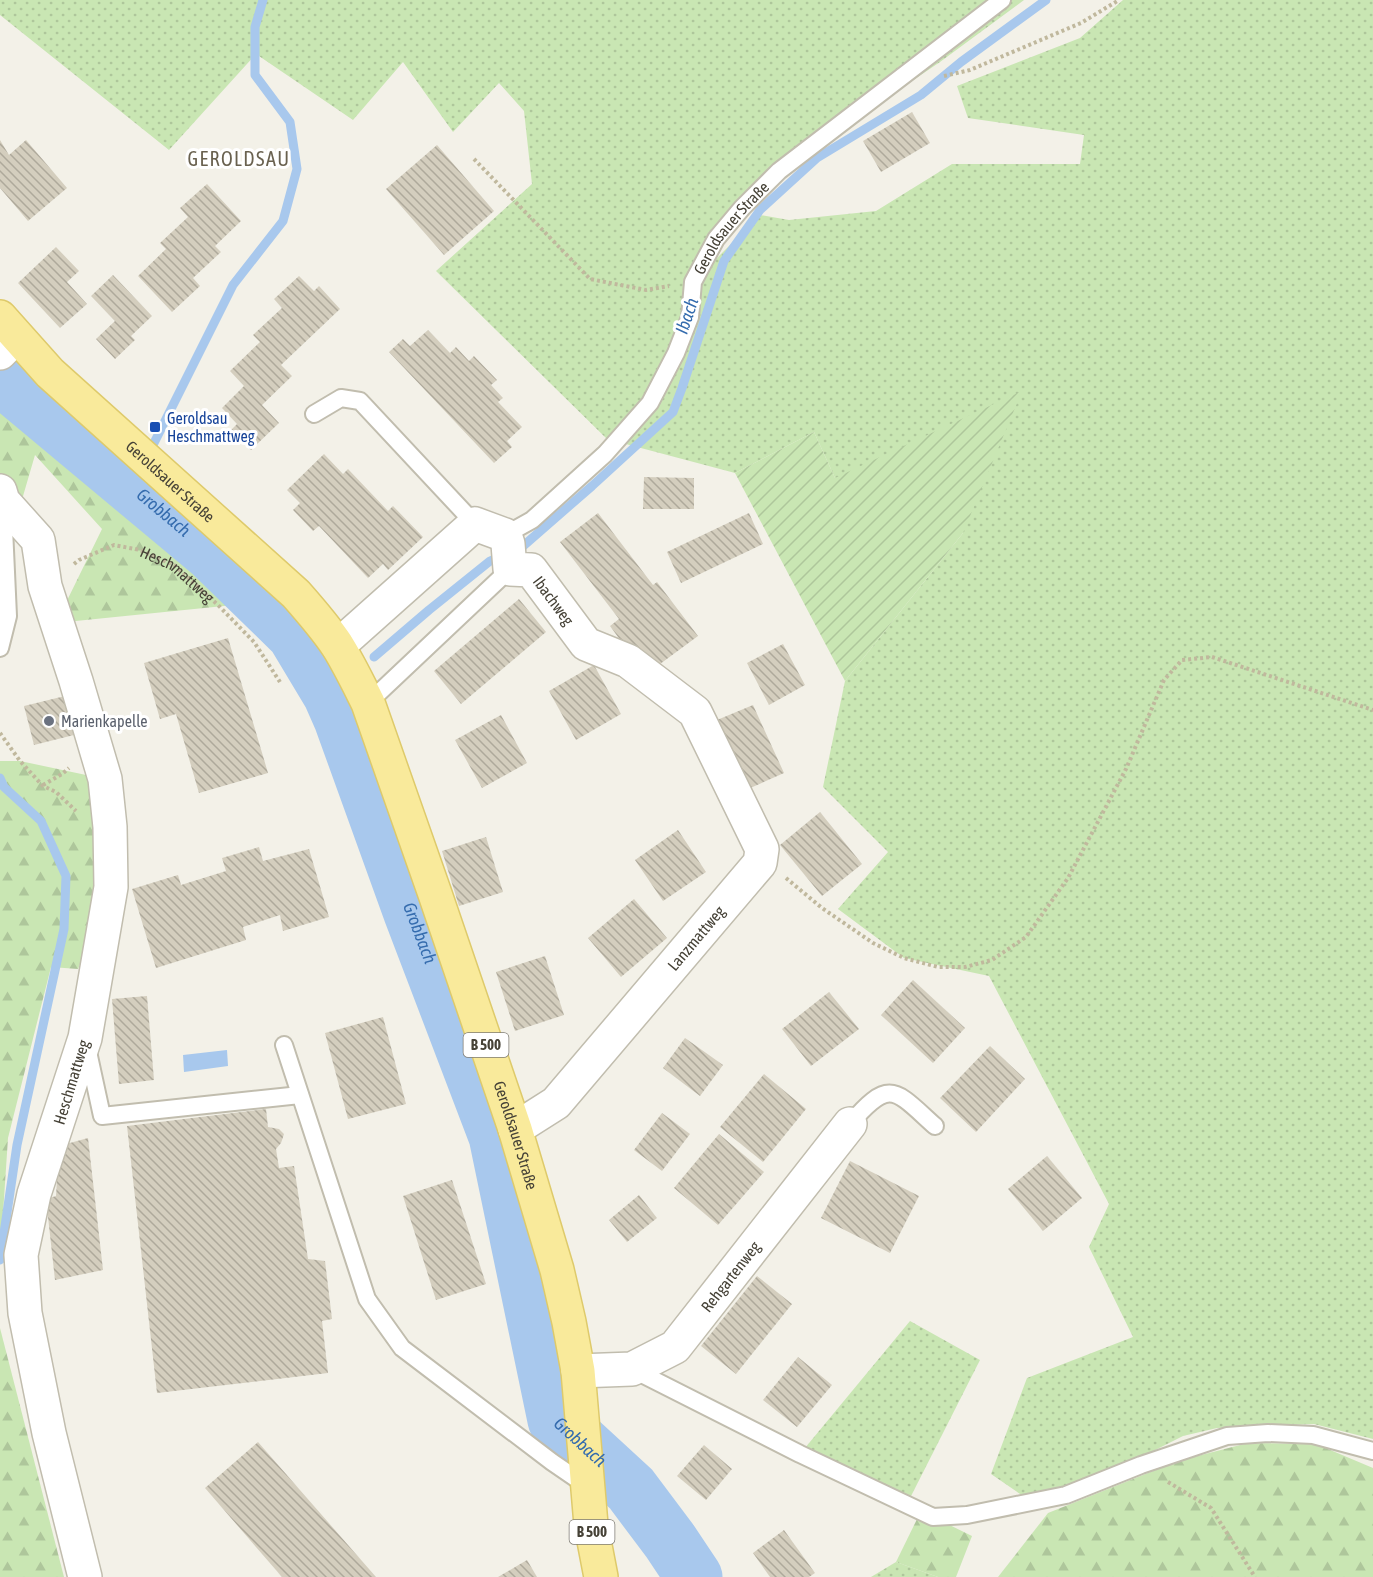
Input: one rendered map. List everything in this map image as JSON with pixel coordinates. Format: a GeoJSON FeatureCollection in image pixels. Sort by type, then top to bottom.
{"type":"FeatureCollection","features":[{"type":"Feature","properties":{"kind":"main road","name":"Geroldsauer Straße"},"geometry":{"type":"LineString","coordinates":[[5,336],[50,373],[296,594],[338,646],[368,703],[515,1129],[557,1270],[569,1322],[578,1382],[591,1525],[601,1577]]}},
{"type":"Feature","properties":{"kind":"street","name":"Heschmattweg"},"geometry":{"type":"LineString","coordinates":[[2,496],[38,540],[45,586],[105,778],[109,818],[111,887],[85,1038],[34,1194],[21,1255],[25,1313],[49,1433],[85,1577]]}},
{"type":"Feature","properties":{"kind":"street"},"geometry":{"type":"LineString","coordinates":[[338,646],[475,524],[508,552]]}},
{"type":"Feature","properties":{"kind":"street","name":"Ibachweg"},"geometry":{"type":"LineString","coordinates":[[508,552],[531,570],[586,644],[628,661],[695,712],[762,849],[760,863]]}},
{"type":"Feature","properties":{"kind":"street","name":"Lanzmattweg"},"geometry":{"type":"LineString","coordinates":[[515,1129],[556,1103],[760,863]]}},
{"type":"Feature","properties":{"kind":"street","name":"Rehgartenweg"},"geometry":{"type":"LineString","coordinates":[[578,1382],[632,1369],[675,1347],[850,1124]]}},
{"type":"Feature","properties":{"kind":"lane","name":"Geroldsauer Straße"},"geometry":{"type":"LineString","coordinates":[[508,552],[532,520],[605,454],[650,403],[676,353],[690,317],[693,282],[716,239],[742,208],[779,171],[1002,0]]}},
{"type":"Feature","properties":{"kind":"lane"},"geometry":{"type":"LineString","coordinates":[[314,414],[341,398],[360,401],[475,524]]}},
{"type":"Feature","properties":{"kind":"lane","name":"Heschmattweg"},"geometry":{"type":"LineString","coordinates":[[0,648],[8,616],[2,496]]}},
{"type":"Feature","properties":{"kind":"lane"},"geometry":{"type":"LineString","coordinates":[[368,703],[508,552]]}},
{"type":"Feature","properties":{"kind":"lane"},"geometry":{"type":"LineString","coordinates":[[85,1038],[102,1116],[300,1095]]}},
{"type":"Feature","properties":{"kind":"lane"},"geometry":{"type":"LineString","coordinates":[[284,1045],[366,1299],[402,1348],[587,1486]]}},
{"type":"Feature","properties":{"kind":"lane"},"geometry":{"type":"LineString","coordinates":[[850,1124],[874,1099],[896,1093],[935,1126]]}},
{"type":"Feature","properties":{"kind":"lane"},"geometry":{"type":"LineString","coordinates":[[632,1369],[800,1454],[933,1516],[967,1515],[1066,1495],[1141,1465],[1227,1436],[1269,1433],[1313,1436],[1373,1451]]}},
{"type":"Feature","properties":{"kind":"path"},"geometry":{"type":"LineString","coordinates":[[939,78],[970,70],[1081,23],[1119,0]]}},
{"type":"Feature","properties":{"kind":"path"},"geometry":{"type":"LineString","coordinates":[[474,159],[590,279],[646,290],[693,282]]}},
{"type":"Feature","properties":{"kind":"path","name":"Heschmattweg"},"geometry":{"type":"LineString","coordinates":[[45,586],[79,560],[114,545],[140,550],[174,565],[218,604],[254,642],[280,682]]}},
{"type":"Feature","properties":{"kind":"path"},"geometry":{"type":"LineString","coordinates":[[760,863],[781,873],[822,908],[873,943],[904,958],[938,967],[964,967],[992,960],[1026,937],[1068,878],[1126,769],[1164,680],[1182,660],[1212,657],[1373,710]]}},
{"type":"Feature","properties":{"kind":"path"},"geometry":{"type":"LineString","coordinates":[[0,733],[42,786],[56,792],[77,813]]}},
{"type":"Feature","properties":{"kind":"path"},"geometry":{"type":"LineString","coordinates":[[1165,1480],[1210,1509],[1255,1577]]}},
{"type":"Feature","properties":{"kind":"green space"},"geometry":{"type":"Polygon","coordinates":[[[0,0],[1024,0],[940,62],[779,171],[742,208],[694,281],[760,215],[789,220],[876,211],[952,164],[1080,164],[1084,135],[968,118],[957,86],[1080,38],[1123,0],[1373,0],[1373,1439],[1314,1424],[1217,1428],[1183,1436],[1066,1495],[1023,1496],[991,1474],[1027,1378],[1133,1337],[1089,1247],[1109,1204],[989,976],[904,958],[838,909],[888,852],[823,787],[845,681],[963,533],[835,478],[814,432],[735,473],[607,439],[436,271],[532,184],[524,111],[499,83],[453,132],[403,62],[353,120],[256,54],[169,150],[0,15],[0,0]]]}},
{"type":"Feature","properties":{"kind":"green space"},"geometry":{"type":"Polygon","coordinates":[[[29,374],[284,600],[56,623],[102,529],[35,455],[0,575],[0,388],[29,374]]]}},
{"type":"Feature","properties":{"kind":"green space"},"geometry":{"type":"Polygon","coordinates":[[[1022,391],[963,533],[845,681],[735,473],[814,432],[835,478],[1022,391]]]}},
{"type":"Feature","properties":{"kind":"green space"},"geometry":{"type":"Polygon","coordinates":[[[0,761],[20,761],[105,779],[111,887],[78,969],[51,967],[8,1138],[0,1259],[0,761]]]}},
{"type":"Feature","properties":{"kind":"green space"},"geometry":{"type":"Polygon","coordinates":[[[910,1321],[980,1360],[907,1504],[800,1454],[910,1321]]]}},
{"type":"Feature","properties":{"kind":"green space"},"geometry":{"type":"Polygon","coordinates":[[[0,1328],[64,1577],[0,1577],[0,1328]]]}},
{"type":"Feature","properties":{"kind":"green space"},"geometry":{"type":"Polygon","coordinates":[[[1248,1443],[1316,1444],[1373,1468],[1373,1577],[998,1577],[1048,1513],[1178,1461],[1248,1443]]]}},
{"type":"Feature","properties":{"kind":"green space"},"geometry":{"type":"Polygon","coordinates":[[[921,1511],[972,1536],[956,1577],[938,1577],[896,1562],[921,1511]]]}},
{"type":"Feature","properties":{"kind":"green space"},"geometry":{"type":"Polygon","coordinates":[[[896,1562],[938,1577],[871,1577],[896,1562]]]}},
{"type":"Feature","properties":{"kind":"water"},"geometry":{"type":"Polygon","coordinates":[[[227,1050],[228,1066],[184,1072],[183,1055],[227,1050]]]}},
{"type":"Feature","properties":{"kind":"building"},"geometry":{"type":"Polygon","coordinates":[[[912,112],[930,143],[881,172],[863,141],[912,112]]]}},
{"type":"Feature","properties":{"kind":"building"},"geometry":{"type":"Polygon","coordinates":[[[0,140],[9,155],[26,140],[67,188],[28,221],[0,188],[0,140]]]}},
{"type":"Feature","properties":{"kind":"building"},"geometry":{"type":"Polygon","coordinates":[[[437,145],[494,211],[444,255],[386,189],[437,145]]]}},
{"type":"Feature","properties":{"kind":"building"},"geometry":{"type":"Polygon","coordinates":[[[207,184],[241,221],[215,246],[221,252],[193,278],[200,286],[172,312],[138,276],[166,249],[160,243],[188,217],[180,208],[207,184]]]}},
{"type":"Feature","properties":{"kind":"building"},"geometry":{"type":"Polygon","coordinates":[[[56,247],[79,271],[67,282],[87,304],[60,328],[18,283],[56,247]]]}},
{"type":"Feature","properties":{"kind":"building"},"geometry":{"type":"Polygon","coordinates":[[[113,275],[152,316],[131,336],[135,340],[115,359],[96,339],[115,321],[91,296],[113,275]]]}},
{"type":"Feature","properties":{"kind":"building"},"geometry":{"type":"Polygon","coordinates":[[[299,276],[314,291],[319,286],[340,309],[281,365],[292,376],[262,405],[279,423],[251,450],[231,430],[237,424],[222,408],[244,386],[230,371],[260,342],[253,335],[282,308],[274,299],[299,276]]]}},
{"type":"Feature","properties":{"kind":"building"},"geometry":{"type":"Polygon","coordinates":[[[428,330],[450,353],[456,347],[469,361],[474,356],[497,380],[491,385],[503,398],[498,402],[522,427],[507,441],[512,447],[494,463],[389,352],[403,339],[410,346],[428,330]]]}},
{"type":"Feature","properties":{"kind":"building"},"geometry":{"type":"Polygon","coordinates":[[[324,454],[343,474],[348,469],[388,511],[393,506],[423,537],[388,570],[383,564],[368,578],[319,526],[313,531],[293,510],[300,503],[287,490],[324,454]]]}},
{"type":"Feature","properties":{"kind":"building"},"geometry":{"type":"Polygon","coordinates":[[[644,477],[694,478],[694,509],[643,509],[644,477]]]}},
{"type":"Feature","properties":{"kind":"building"},"geometry":{"type":"Polygon","coordinates":[[[598,513],[653,585],[657,582],[698,636],[656,667],[644,651],[634,659],[610,626],[619,619],[560,542],[598,513]]]}},
{"type":"Feature","properties":{"kind":"building"},"geometry":{"type":"Polygon","coordinates":[[[749,513],[763,544],[681,583],[667,552],[749,513]]]}},
{"type":"Feature","properties":{"kind":"building"},"geometry":{"type":"Polygon","coordinates":[[[519,599],[546,632],[461,704],[434,671],[519,599]]]}},
{"type":"Feature","properties":{"kind":"building"},"geometry":{"type":"Polygon","coordinates":[[[228,638],[268,773],[199,793],[176,714],[160,719],[144,663],[228,638]]]}},
{"type":"Feature","properties":{"kind":"building"},"geometry":{"type":"Polygon","coordinates":[[[783,644],[805,685],[769,705],[747,663],[783,644]]]}},
{"type":"Feature","properties":{"kind":"building"},"geometry":{"type":"Polygon","coordinates":[[[594,665],[621,714],[576,740],[549,691],[594,665]]]}},
{"type":"Feature","properties":{"kind":"building","name":"Marienkapelle"},"geometry":{"type":"Polygon","coordinates":[[[65,696],[74,735],[34,745],[24,706],[65,696]]]}},
{"type":"Feature","properties":{"kind":"building"},"geometry":{"type":"Polygon","coordinates":[[[753,705],[784,773],[748,789],[717,720],[753,705]]]}},
{"type":"Feature","properties":{"kind":"building"},"geometry":{"type":"Polygon","coordinates":[[[501,715],[527,763],[482,788],[455,740],[501,715]]]}},
{"type":"Feature","properties":{"kind":"building"},"geometry":{"type":"Polygon","coordinates":[[[820,812],[862,864],[822,896],[780,845],[820,812]]]}},
{"type":"Feature","properties":{"kind":"building"},"geometry":{"type":"Polygon","coordinates":[[[678,830],[706,872],[663,901],[635,860],[678,830]]]}},
{"type":"Feature","properties":{"kind":"building"},"geometry":{"type":"Polygon","coordinates":[[[486,837],[503,892],[459,906],[442,851],[486,837]]]}},
{"type":"Feature","properties":{"kind":"building"},"geometry":{"type":"Polygon","coordinates":[[[259,847],[263,861],[309,849],[329,917],[283,931],[280,915],[243,927],[246,940],[156,968],[132,889],[178,875],[181,885],[226,871],[222,858],[259,847]]]}},
{"type":"Feature","properties":{"kind":"building"},"geometry":{"type":"Polygon","coordinates":[[[634,899],[667,938],[621,977],[588,938],[634,899]]]}},
{"type":"Feature","properties":{"kind":"building"},"geometry":{"type":"Polygon","coordinates":[[[545,956],[564,1015],[515,1031],[496,972],[545,956]]]}},
{"type":"Feature","properties":{"kind":"building"},"geometry":{"type":"Polygon","coordinates":[[[913,980],[965,1028],[933,1063],[881,1015],[913,980]]]}},
{"type":"Feature","properties":{"kind":"building"},"geometry":{"type":"Polygon","coordinates":[[[829,992],[859,1029],[811,1066],[782,1029],[829,992]]]}},
{"type":"Feature","properties":{"kind":"building"},"geometry":{"type":"Polygon","coordinates":[[[147,996],[154,1080],[119,1084],[112,999],[147,996]]]}},
{"type":"Feature","properties":{"kind":"building"},"geometry":{"type":"Polygon","coordinates":[[[383,1017],[406,1104],[348,1119],[325,1033],[383,1017]]]}},
{"type":"Feature","properties":{"kind":"building"},"geometry":{"type":"Polygon","coordinates":[[[685,1038],[723,1065],[700,1096],[663,1068],[685,1038]]]}},
{"type":"Feature","properties":{"kind":"building"},"geometry":{"type":"Polygon","coordinates":[[[990,1046],[1025,1079],[976,1132],[940,1098],[990,1046]]]}},
{"type":"Feature","properties":{"kind":"building"},"geometry":{"type":"Polygon","coordinates":[[[764,1074],[806,1109],[763,1162],[720,1127],[764,1074]]]}},
{"type":"Feature","properties":{"kind":"building"},"geometry":{"type":"Polygon","coordinates":[[[266,1109],[268,1127],[279,1129],[284,1134],[276,1149],[279,1168],[294,1166],[308,1259],[325,1261],[332,1319],[322,1321],[328,1373],[157,1393],[127,1126],[266,1109]]]}},
{"type":"Feature","properties":{"kind":"building"},"geometry":{"type":"Polygon","coordinates":[[[662,1113],[690,1134],[662,1171],[634,1150],[662,1113]]]}},
{"type":"Feature","properties":{"kind":"building"},"geometry":{"type":"Polygon","coordinates":[[[719,1134],[764,1172],[718,1225],[674,1188],[719,1134]]]}},
{"type":"Feature","properties":{"kind":"building"},"geometry":{"type":"Polygon","coordinates":[[[88,1138],[103,1270],[55,1280],[46,1199],[56,1196],[59,1146],[88,1138]]]}},
{"type":"Feature","properties":{"kind":"building"},"geometry":{"type":"Polygon","coordinates":[[[1047,1156],[1082,1198],[1043,1231],[1008,1189],[1047,1156]]]}},
{"type":"Feature","properties":{"kind":"building"},"geometry":{"type":"Polygon","coordinates":[[[850,1161],[919,1196],[890,1253],[821,1218],[850,1161]]]}},
{"type":"Feature","properties":{"kind":"building"},"geometry":{"type":"Polygon","coordinates":[[[452,1180],[486,1284],[436,1300],[403,1196],[452,1180]]]}},
{"type":"Feature","properties":{"kind":"building"},"geometry":{"type":"Polygon","coordinates":[[[639,1195],[657,1218],[627,1242],[609,1220],[639,1195]]]}},
{"type":"Feature","properties":{"kind":"building"},"geometry":{"type":"Polygon","coordinates":[[[757,1276],[792,1304],[736,1374],[701,1346],[757,1276]]]}},
{"type":"Feature","properties":{"kind":"building"},"geometry":{"type":"Polygon","coordinates":[[[798,1357],[832,1385],[797,1427],[763,1400],[798,1357]]]}},
{"type":"Feature","properties":{"kind":"building"},"geometry":{"type":"Polygon","coordinates":[[[258,1442],[376,1577],[282,1577],[205,1488],[258,1442]]]}},
{"type":"Feature","properties":{"kind":"building"},"geometry":{"type":"Polygon","coordinates":[[[704,1445],[732,1469],[706,1500],[677,1476],[704,1445]]]}},
{"type":"Feature","properties":{"kind":"building"},"geometry":{"type":"Polygon","coordinates":[[[784,1530],[815,1573],[809,1577],[770,1577],[753,1553],[784,1530]]]}},
{"type":"Feature","properties":{"kind":"building"},"geometry":{"type":"Polygon","coordinates":[[[527,1560],[537,1577],[498,1577],[527,1560]]]}},
{"type":"Feature","properties":{"kind":"waterway"},"geometry":{"type":"LineString","coordinates":[[153,445],[233,285],[283,221],[297,169],[290,122],[255,75],[255,27],[263,0]]}},
{"type":"Feature","properties":{"kind":"waterway","name":"Ibach"},"geometry":{"type":"LineString","coordinates":[[374,657],[490,561],[522,547],[673,412],[724,261],[760,210],[817,158],[921,95],[961,62],[1046,0]]}},
{"type":"Feature","properties":{"kind":"waterway","name":"Grobbach"},"geometry":{"type":"LineString","coordinates":[[0,376],[213,554],[295,634],[331,694],[497,1136],[556,1420],[631,1489],[694,1577]]}},
{"type":"Feature","properties":{"kind":"waterway"},"geometry":{"type":"LineString","coordinates":[[126,482],[135,469]]}},
{"type":"Feature","properties":{"kind":"waterway"},"geometry":{"type":"LineString","coordinates":[[0,778],[4,787],[41,821],[66,876],[64,929],[17,1145],[0,1260]]}},
{"type":"Feature","properties":{"kind":"place","name":"Geroldsau Heschmattweg"},"geometry":{"type":"Point","coordinates":[155,427]}},
{"type":"Feature","properties":{"kind":"place","name":"Marienkapelle"},"geometry":{"type":"Point","coordinates":[49,721]}},
{"type":"Feature","properties":{"kind":"district","name":"GEROLDSAU"},"geometry":{"type":"Point","coordinates":[239,159]}}]}
